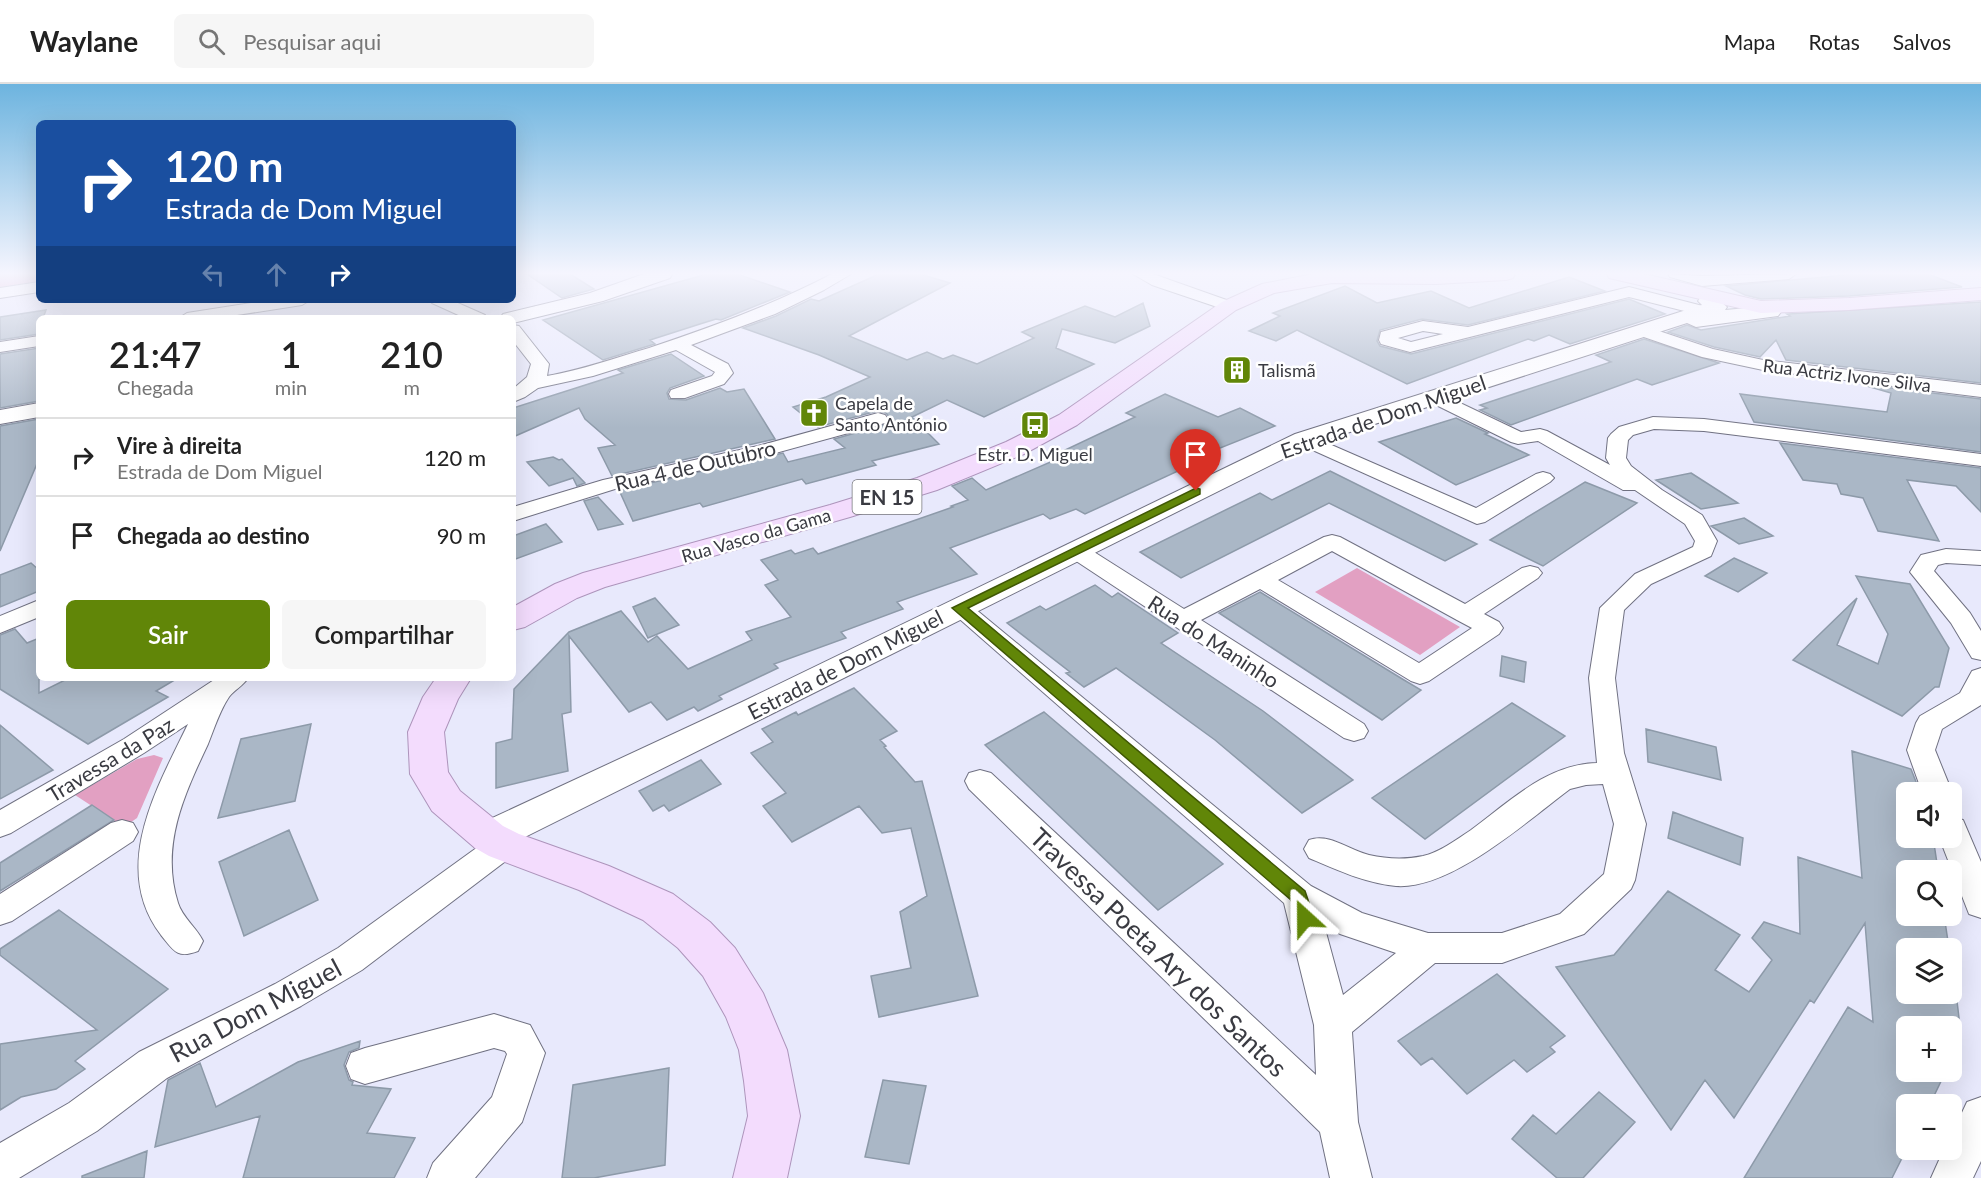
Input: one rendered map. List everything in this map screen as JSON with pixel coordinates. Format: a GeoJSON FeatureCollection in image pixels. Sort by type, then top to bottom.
{"type":"FeatureCollection","features":[{"type":"Feature","properties":{"kind":"main road","name":"Rua Vasco da Gama"},"geometry":{"type":"LineString","coordinates":[[516,618],[566,591],[594,580],[840,512],[927,484],[1015,448],[1068,420],[1202,325]]}},
{"type":"Feature","properties":{"kind":"main road"},"geometry":{"type":"LineString","coordinates":[[452,681],[441,697],[426,732],[429,774],[446,801],[496,841],[594,878],[658,907],[694,935],[719,962],[746,1008],[763,1050],[770,1081],[774,1116],[760,1178]]}},
{"type":"Feature","properties":{"kind":"street"},"geometry":{"type":"LineString","coordinates":[[533,383],[564,380],[731,325]]}},
{"type":"Feature","properties":{"kind":"street"},"geometry":{"type":"LineString","coordinates":[[1467,332],[1495,325]]}},
{"type":"Feature","properties":{"kind":"street","name":"Estrada de Dom Miguel"},"geometry":{"type":"LineString","coordinates":[[496,841],[958,608],[1304,439],[1666,325]]}},
{"type":"Feature","properties":{"kind":"street","name":"Rua Actriz Ivone Silva"},"geometry":{"type":"LineString","coordinates":[[1644,331],[1708,354],[1763,365],[1981,391]]}},
{"type":"Feature","properties":{"kind":"street"},"geometry":{"type":"LineString","coordinates":[[516,334],[540,364],[539,377],[516,394]]}},
{"type":"Feature","properties":{"kind":"street"},"geometry":{"type":"LineString","coordinates":[[0,347],[36,341]]}},
{"type":"Feature","properties":{"kind":"street"},"geometry":{"type":"LineString","coordinates":[[678,344],[722,368],[724,373],[718,380],[678,394]]}},
{"type":"Feature","properties":{"kind":"street"},"geometry":{"type":"LineString","coordinates":[[958,608],[1299,896],[1352,924],[1428,948],[1502,948],[1572,924],[1619,880],[1630,824],[1609,753],[1602,678],[1612,608],[1643,579],[1703,551],[1706,541],[1694,520],[1654,495],[1551,440],[1540,435],[1518,438],[1435,397]]}},
{"type":"Feature","properties":{"kind":"street"},"geometry":{"type":"LineString","coordinates":[[0,417],[36,411]]}},
{"type":"Feature","properties":{"kind":"street","name":"Rua 4 de Outubro"},"geometry":{"type":"LineString","coordinates":[[516,513],[610,484],[771,448],[878,419]]}},
{"type":"Feature","properties":{"kind":"street"},"geometry":{"type":"LineString","coordinates":[[1654,495],[1624,470],[1616,458],[1618,438],[1626,431],[1653,423],[1704,425],[1981,460]]}},
{"type":"Feature","properties":{"kind":"street"},"geometry":{"type":"LineString","coordinates":[[1304,439],[1477,518],[1543,478]]}},
{"type":"Feature","properties":{"kind":"street"},"geometry":{"type":"LineString","coordinates":[[1182,620],[1260,579],[1332,542],[1490,628],[1420,675],[1260,579]]}},
{"type":"Feature","properties":{"kind":"street","name":"Rua do Maninho"},"geometry":{"type":"LineString","coordinates":[[1075,550],[1354,731]]}},
{"type":"Feature","properties":{"kind":"street"},"geometry":{"type":"LineString","coordinates":[[1981,558],[1946,556],[1929,560],[1922,572],[1961,620],[1981,652]]}},
{"type":"Feature","properties":{"kind":"street"},"geometry":{"type":"LineString","coordinates":[[1466,615],[1530,573]]}},
{"type":"Feature","properties":{"kind":"street"},"geometry":{"type":"LineString","coordinates":[[0,626],[36,609]]}},
{"type":"Feature","properties":{"kind":"street"},"geometry":{"type":"LineString","coordinates":[[1933,782],[1922,750],[1930,723],[1971,699],[1981,677]]}},
{"type":"Feature","properties":{"kind":"street"},"geometry":{"type":"LineString","coordinates":[[186,941],[163,912],[154,875],[156,842],[167,799],[226,684]]}},
{"type":"Feature","properties":{"kind":"street","name":"Travessa da Paz"},"geometry":{"type":"LineString","coordinates":[[0,825],[134,746],[226,684]]}},
{"type":"Feature","properties":{"kind":"street"},"geometry":{"type":"LineString","coordinates":[[1320,849],[1363,867],[1398,873],[1431,867],[1465,850],[1560,781],[1586,774],[1615,773]]}},
{"type":"Feature","properties":{"kind":"street","name":"Travessa Poeta Ary dos Santos"},"geometry":{"type":"LineString","coordinates":[[980,781],[1338,1122]]}},
{"type":"Feature","properties":{"kind":"street"},"geometry":{"type":"LineString","coordinates":[[0,910],[122,832]]}},
{"type":"Feature","properties":{"kind":"street","name":"Rua Dom Miguel"},"geometry":{"type":"LineString","coordinates":[[0,1166],[83,1117],[153,1065],[288,995],[350,959],[496,841]]}},
{"type":"Feature","properties":{"kind":"street"},"geometry":{"type":"LineString","coordinates":[[1959,848],[1981,904]]}},
{"type":"Feature","properties":{"kind":"street"},"geometry":{"type":"LineString","coordinates":[[1299,896],[1333,1025],[1338,1122],[1351,1178]]}},
{"type":"Feature","properties":{"kind":"street"},"geometry":{"type":"LineString","coordinates":[[1333,1025],[1428,948]]}},
{"type":"Feature","properties":{"kind":"street"},"geometry":{"type":"LineString","coordinates":[[365,1066],[494,1031],[518,1037],[526,1053],[508,1108],[448,1178]]}},
{"type":"Feature","properties":{"kind":"street"},"geometry":{"type":"LineString","coordinates":[[1953,1178],[1981,1116]]}},
{"type":"Feature","properties":{"kind":"shaded area"},"geometry":{"type":"Polygon","coordinates":[[[1357,568],[1460,627],[1420,655],[1315,592],[1357,568]]]}},
{"type":"Feature","properties":{"kind":"shaded area"},"geometry":{"type":"Polygon","coordinates":[[[154,755],[163,758],[137,818],[124,827],[75,795],[137,759],[154,755]]]}},
{"type":"Feature","properties":{"kind":"building"},"geometry":{"type":"Polygon","coordinates":[[[0,325],[36,325],[36,334],[0,340],[0,325]]]}},
{"type":"Feature","properties":{"kind":"building"},"geometry":{"type":"Polygon","coordinates":[[[551,325],[697,325],[650,340],[655,344],[603,360],[551,325]]]}},
{"type":"Feature","properties":{"kind":"building"},"geometry":{"type":"Polygon","coordinates":[[[751,325],[870,325],[849,336],[907,360],[927,352],[943,359],[953,355],[977,364],[1034,338],[1022,332],[1039,325],[1150,326],[1115,343],[1062,329],[1056,348],[1094,364],[984,417],[947,400],[912,417],[939,444],[872,461],[876,465],[806,484],[802,479],[703,507],[700,503],[633,521],[619,490],[783,453],[788,462],[845,448],[834,439],[887,424],[890,418],[886,413],[877,411],[818,427],[793,407],[826,397],[870,377],[819,355],[743,328],[751,325]]]}},
{"type":"Feature","properties":{"kind":"building"},"geometry":{"type":"Polygon","coordinates":[[[1261,325],[1399,325],[1380,330],[1377,341],[1380,346],[1411,354],[1526,325],[1630,325],[1570,344],[1549,335],[1534,341],[1528,339],[1407,384],[1297,330],[1276,341],[1249,331],[1261,325]]]}},
{"type":"Feature","properties":{"kind":"building"},"geometry":{"type":"Polygon","coordinates":[[[1687,325],[1701,330],[1732,325],[1981,325],[1981,383],[1786,360],[1776,340],[1760,357],[1714,347],[1668,332],[1687,325]]]}},
{"type":"Feature","properties":{"kind":"building"},"geometry":{"type":"Polygon","coordinates":[[[1644,339],[1719,363],[1652,385],[1637,379],[1511,425],[1480,410],[1487,408],[1480,405],[1611,362],[1596,355],[1644,339]]]}},
{"type":"Feature","properties":{"kind":"building"},"geometry":{"type":"Polygon","coordinates":[[[36,348],[36,402],[0,408],[0,354],[36,348]]]}},
{"type":"Feature","properties":{"kind":"building"},"geometry":{"type":"Polygon","coordinates":[[[671,354],[704,376],[670,388],[667,393],[669,399],[686,400],[720,388],[727,392],[744,389],[775,439],[612,476],[598,448],[615,445],[585,419],[579,408],[516,436],[516,407],[623,373],[618,370],[671,354]]]}},
{"type":"Feature","properties":{"kind":"building"},"geometry":{"type":"Polygon","coordinates":[[[1860,384],[1981,399],[1981,452],[1754,422],[1740,394],[1887,412],[1891,393],[1860,384]]]}},
{"type":"Feature","properties":{"kind":"building"},"geometry":{"type":"Polygon","coordinates":[[[1165,394],[1218,417],[1240,408],[1275,426],[1215,450],[1219,452],[1085,514],[1076,509],[1050,519],[1043,514],[950,548],[977,574],[897,602],[903,609],[841,632],[846,638],[774,664],[778,668],[719,696],[722,699],[698,711],[694,707],[667,720],[651,702],[629,712],[569,636],[571,712],[562,714],[568,771],[496,788],[496,743],[512,739],[514,689],[569,632],[621,611],[648,642],[657,636],[688,669],[752,640],[746,632],[791,617],[765,585],[778,580],[761,560],[791,550],[795,554],[813,548],[818,554],[953,507],[951,506],[968,500],[952,486],[972,478],[986,490],[1069,454],[1063,451],[1135,417],[1126,413],[1165,394]]]}},
{"type":"Feature","properties":{"kind":"building"},"geometry":{"type":"Polygon","coordinates":[[[1456,418],[1529,455],[1456,485],[1379,442],[1456,418]]]}},
{"type":"Feature","properties":{"kind":"building"},"geometry":{"type":"Polygon","coordinates":[[[36,420],[36,466],[0,551],[0,426],[36,420]]]}},
{"type":"Feature","properties":{"kind":"building"},"geometry":{"type":"Polygon","coordinates":[[[1780,443],[1981,468],[1981,512],[1956,486],[1907,480],[1939,541],[1878,531],[1863,498],[1841,494],[1837,484],[1803,480],[1780,443]]]}},
{"type":"Feature","properties":{"kind":"building"},"geometry":{"type":"Polygon","coordinates":[[[553,457],[562,459],[585,483],[577,486],[573,478],[549,486],[527,462],[553,457]]]}},
{"type":"Feature","properties":{"kind":"building"},"geometry":{"type":"Polygon","coordinates":[[[1330,471],[1477,544],[1445,561],[1329,503],[1181,578],[1140,552],[1260,493],[1272,500],[1330,471]]]}},
{"type":"Feature","properties":{"kind":"building"},"geometry":{"type":"Polygon","coordinates":[[[1691,473],[1738,503],[1701,509],[1656,480],[1691,473]]]}},
{"type":"Feature","properties":{"kind":"building"},"geometry":{"type":"Polygon","coordinates":[[[1585,482],[1637,503],[1543,566],[1490,540],[1585,482]]]}},
{"type":"Feature","properties":{"kind":"building"},"geometry":{"type":"Polygon","coordinates":[[[598,497],[623,524],[598,530],[584,501],[598,497]]]}},
{"type":"Feature","properties":{"kind":"building"},"geometry":{"type":"Polygon","coordinates":[[[1744,518],[1773,536],[1739,544],[1711,526],[1744,518]]]}},
{"type":"Feature","properties":{"kind":"building"},"geometry":{"type":"Polygon","coordinates":[[[546,524],[562,542],[516,559],[516,535],[546,524]]]}},
{"type":"Feature","properties":{"kind":"building"},"geometry":{"type":"Polygon","coordinates":[[[1734,558],[1767,573],[1738,592],[1705,576],[1734,558]]]}},
{"type":"Feature","properties":{"kind":"building"},"geometry":{"type":"Polygon","coordinates":[[[31,563],[36,567],[36,592],[0,607],[0,575],[31,563]]]}},
{"type":"Feature","properties":{"kind":"building"},"geometry":{"type":"Polygon","coordinates":[[[1856,576],[1910,584],[1949,648],[1939,687],[1935,687],[1902,716],[1793,660],[1857,598],[1837,645],[1878,664],[1888,634],[1856,576]]]}},
{"type":"Feature","properties":{"kind":"building"},"geometry":{"type":"Polygon","coordinates":[[[1095,585],[1112,597],[1118,593],[1178,633],[1161,643],[1263,711],[1353,780],[1302,813],[1215,740],[1116,668],[1084,687],[1066,673],[1070,672],[1007,623],[1040,606],[1046,610],[1095,585]]]}},
{"type":"Feature","properties":{"kind":"building"},"geometry":{"type":"Polygon","coordinates":[[[1260,592],[1421,690],[1382,720],[1219,613],[1260,592]]]}},
{"type":"Feature","properties":{"kind":"building"},"geometry":{"type":"Polygon","coordinates":[[[655,598],[679,625],[648,638],[633,607],[655,598]]]}},
{"type":"Feature","properties":{"kind":"building"},"geometry":{"type":"Polygon","coordinates":[[[15,629],[27,643],[36,639],[36,681],[39,681],[39,693],[63,681],[173,681],[156,691],[168,697],[88,744],[0,689],[0,635],[15,629]]]}},
{"type":"Feature","properties":{"kind":"building"},"geometry":{"type":"Polygon","coordinates":[[[1502,656],[1526,662],[1524,682],[1500,676],[1502,656]]]}},
{"type":"Feature","properties":{"kind":"building"},"geometry":{"type":"Polygon","coordinates":[[[854,688],[897,731],[880,740],[886,746],[884,747],[915,782],[922,781],[978,996],[879,1017],[871,976],[911,968],[900,912],[927,896],[911,828],[882,833],[859,806],[792,842],[763,806],[786,793],[751,753],[773,742],[762,729],[796,712],[798,715],[854,688]]]}},
{"type":"Feature","properties":{"kind":"building"},"geometry":{"type":"Polygon","coordinates":[[[1512,703],[1565,736],[1425,839],[1372,798],[1512,703]]]}},
{"type":"Feature","properties":{"kind":"building"},"geometry":{"type":"Polygon","coordinates":[[[1044,712],[1223,864],[1158,910],[985,745],[1044,712]]]}},
{"type":"Feature","properties":{"kind":"building"},"geometry":{"type":"Polygon","coordinates":[[[311,724],[295,801],[218,818],[241,739],[311,724]]]}},
{"type":"Feature","properties":{"kind":"building"},"geometry":{"type":"Polygon","coordinates":[[[0,725],[53,770],[0,799],[0,725]]]}},
{"type":"Feature","properties":{"kind":"building"},"geometry":{"type":"Polygon","coordinates":[[[1646,729],[1716,747],[1721,780],[1648,762],[1646,729]]]}},
{"type":"Feature","properties":{"kind":"building"},"geometry":{"type":"Polygon","coordinates":[[[1852,751],[1911,769],[1916,782],[1896,782],[1896,848],[1935,848],[1936,860],[1896,860],[1896,926],[1946,926],[1947,938],[1896,938],[1896,1004],[1957,1004],[1959,1016],[1896,1016],[1896,1082],[1941,1082],[1935,1094],[1896,1094],[1896,1160],[1901,1160],[1892,1178],[1744,1178],[1848,1007],[1873,1022],[1865,923],[1814,1003],[1810,1000],[1734,1118],[1705,1080],[1671,1130],[1556,967],[1614,955],[1668,891],[1740,935],[1715,970],[1749,992],[1772,960],[1752,938],[1764,922],[1800,934],[1798,857],[1862,878],[1852,751]]]}},
{"type":"Feature","properties":{"kind":"building"},"geometry":{"type":"Polygon","coordinates":[[[701,760],[721,784],[669,811],[664,805],[653,811],[639,791],[701,760]]]}},
{"type":"Feature","properties":{"kind":"building"},"geometry":{"type":"Polygon","coordinates":[[[92,805],[114,820],[0,891],[0,863],[92,805]]]}},
{"type":"Feature","properties":{"kind":"building"},"geometry":{"type":"Polygon","coordinates":[[[1673,812],[1743,838],[1740,865],[1668,838],[1673,812]]]}},
{"type":"Feature","properties":{"kind":"building"},"geometry":{"type":"Polygon","coordinates":[[[289,830],[318,900],[244,936],[219,862],[289,830]]]}},
{"type":"Feature","properties":{"kind":"building"},"geometry":{"type":"Polygon","coordinates":[[[59,910],[168,989],[75,1061],[85,1069],[56,1089],[21,1097],[0,1110],[0,1044],[97,1030],[0,955],[0,949],[59,910]]]}},
{"type":"Feature","properties":{"kind":"building"},"geometry":{"type":"Polygon","coordinates":[[[1497,974],[1565,1036],[1550,1047],[1555,1052],[1527,1072],[1514,1060],[1467,1094],[1432,1058],[1421,1065],[1398,1041],[1497,974]]]}},
{"type":"Feature","properties":{"kind":"building"},"geometry":{"type":"Polygon","coordinates":[[[360,1041],[359,1048],[349,1052],[344,1065],[349,1080],[353,1082],[352,1085],[391,1089],[367,1133],[415,1138],[394,1178],[243,1178],[260,1116],[155,1147],[168,1080],[200,1063],[216,1107],[298,1062],[360,1041]]]}},
{"type":"Feature","properties":{"kind":"building"},"geometry":{"type":"Polygon","coordinates":[[[669,1068],[665,1165],[594,1178],[562,1178],[573,1085],[669,1068]]]}},
{"type":"Feature","properties":{"kind":"building"},"geometry":{"type":"Polygon","coordinates":[[[883,1080],[926,1086],[909,1164],[865,1157],[883,1080]]]}},
{"type":"Feature","properties":{"kind":"building"},"geometry":{"type":"Polygon","coordinates":[[[1599,1092],[1635,1122],[1583,1178],[1557,1178],[1512,1139],[1533,1115],[1556,1134],[1599,1092]]]}},
{"type":"Feature","properties":{"kind":"building"},"geometry":{"type":"Polygon","coordinates":[[[147,1151],[144,1178],[82,1178],[82,1176],[147,1151]]]}},
{"type":"Feature","properties":{"kind":"place","name":"Talismã"},"geometry":{"type":"Point","coordinates":[1237,370]}},
{"type":"Feature","properties":{"kind":"place","name":"Capela de Santo António"},"geometry":{"type":"Point","coordinates":[814,413]}},
{"type":"Feature","properties":{"kind":"place","name":"Estr. D. Miguel"},"geometry":{"type":"Point","coordinates":[1035,425]}},
{"type":"Feature","properties":{"kind":"route"},"geometry":{"type":"LineString","coordinates":[[1196,491],[958,608],[1299,896],[1305,918]]}}]}
